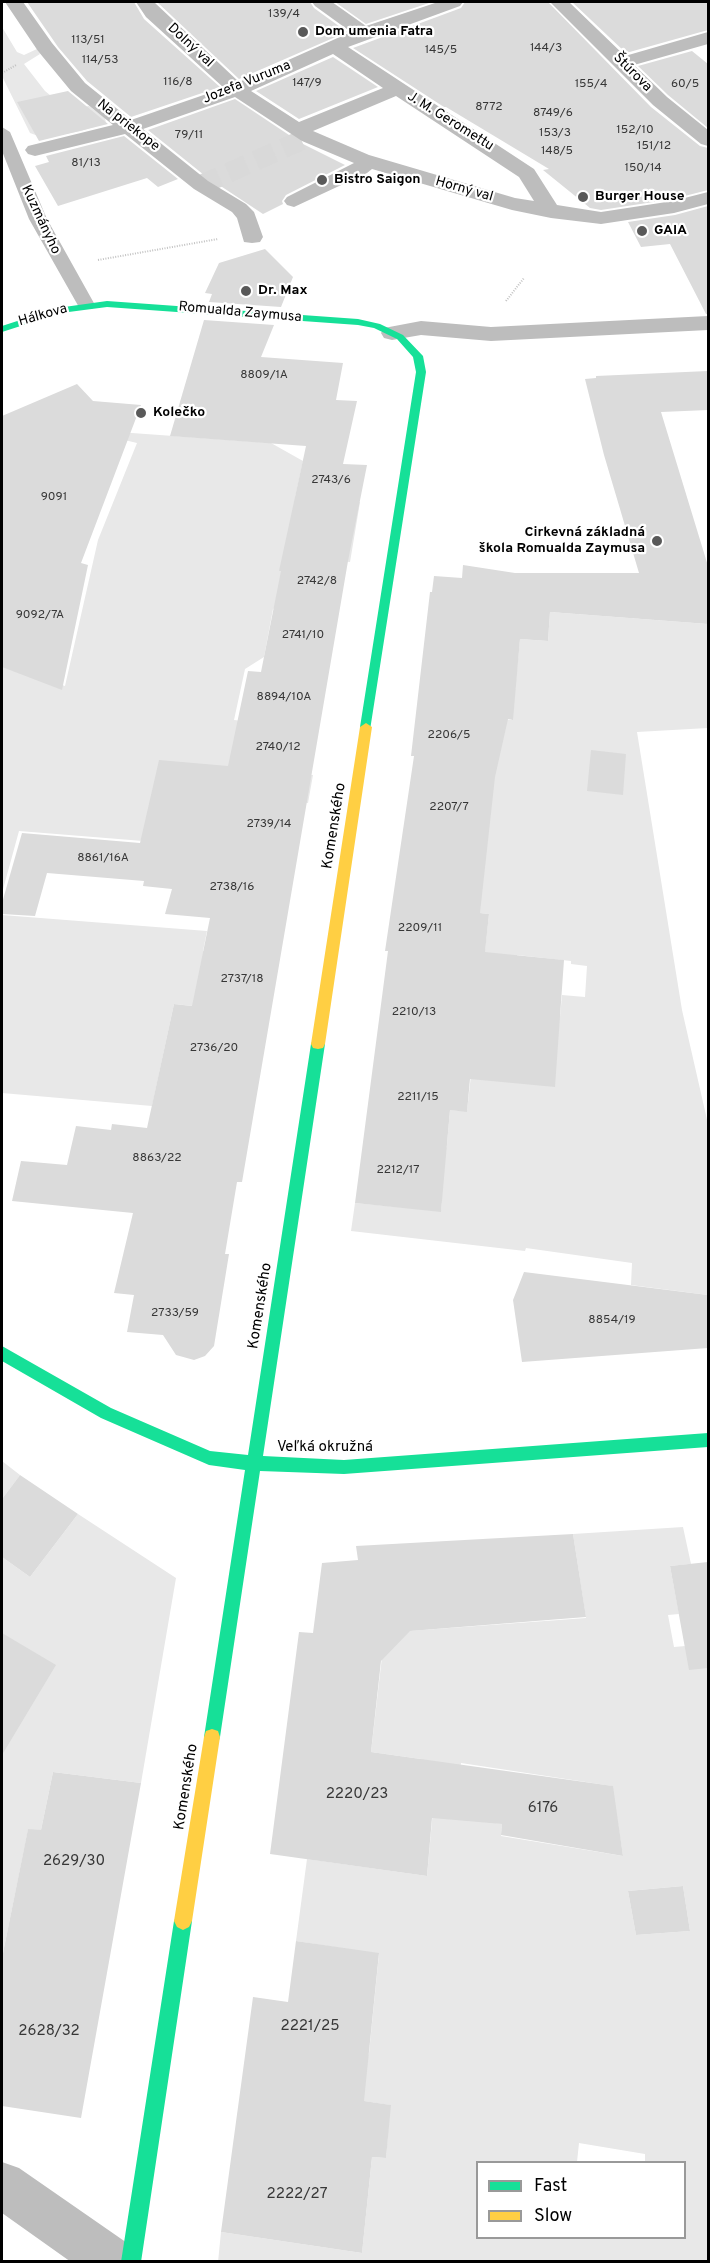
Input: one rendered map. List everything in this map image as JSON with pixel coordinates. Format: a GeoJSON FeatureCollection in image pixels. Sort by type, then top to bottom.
{"type":"FeatureCollection","features":[{"type":"Feature","properties":{"kind":"street","name":"Na priekope"},"geometry":{"type":"LineString","coordinates":[[14,2],[72,81],[201,185],[239,208],[246,216],[249,230]]}},
{"type":"Feature","properties":{"kind":"street","name":"Dolný val"},"geometry":{"type":"LineString","coordinates":[[145,2],[237,90]]}},
{"type":"Feature","properties":{"kind":"street"},"geometry":{"type":"LineString","coordinates":[[321,2],[364,33]]}},
{"type":"Feature","properties":{"kind":"street","name":"Jozefa Vuruma"},"geometry":{"type":"LineString","coordinates":[[35,150],[129,127],[237,90],[364,33],[454,2]]}},
{"type":"Feature","properties":{"kind":"street","name":"Štúrova"},"geometry":{"type":"LineString","coordinates":[[559,2],[660,101],[708,140]]}},
{"type":"Feature","properties":{"kind":"street"},"geometry":{"type":"LineString","coordinates":[[621,63],[708,38]]}},
{"type":"Feature","properties":{"kind":"street","name":"J. M. Geromettu"},"geometry":{"type":"LineString","coordinates":[[333,46],[527,173],[551,212]]}},
{"type":"Feature","properties":{"kind":"street"},"geometry":{"type":"LineString","coordinates":[[297,130],[398,89]]}},
{"type":"Feature","properties":{"kind":"street","name":"Horný val"},"geometry":{"type":"LineString","coordinates":[[237,90],[309,138],[369,161],[512,204],[551,212],[601,218],[674,207],[708,198]]}},
{"type":"Feature","properties":{"kind":"street"},"geometry":{"type":"LineString","coordinates":[[249,230],[282,207],[360,169],[369,161]]}},
{"type":"Feature","properties":{"kind":"street","name":"Hálkova"},"geometry":{"type":"LineString","coordinates":[[2,329],[60,310],[86,305]]}},
{"type":"Feature","properties":{"kind":"street","name":"Romualda Zaymusa"},"geometry":{"type":"LineString","coordinates":[[86,305],[152,306],[358,322],[392,333],[410,346],[418,357],[491,334]]}},
{"type":"Feature","properties":{"kind":"street","name":"Romualda Zaymusa"},"geometry":{"type":"LineString","coordinates":[[392,333],[431,328],[491,334],[708,323]]}},
{"type":"Feature","properties":{"kind":"street","name":"Komenského"},"geometry":{"type":"LineString","coordinates":[[131,2262],[419,392],[421,372],[418,357]]}},
{"type":"Feature","properties":{"kind":"street","name":"Veľká okružná"},"geometry":{"type":"LineString","coordinates":[[2,1353],[106,1413],[167,1442],[208,1458],[253,1463],[344,1467],[708,1440]]}},
{"type":"Feature","properties":{"kind":"street"},"geometry":{"type":"LineString","coordinates":[[2,2185],[113,2262]]}},
{"type":"Feature","properties":{"kind":"lane","name":"Kuzmányho"},"geometry":{"type":"LineString","coordinates":[[2,132],[38,219],[86,305]]}},
{"type":"Feature","properties":{"kind":"path"},"geometry":{"type":"LineString","coordinates":[[90,260],[222,239],[249,230]]}},
{"type":"Feature","properties":{"kind":"shaded area"},"geometry":{"type":"Polygon","coordinates":[[[2,27],[17,52],[24,55],[37,49],[40,54],[24,64],[45,91],[67,109],[89,106],[105,118],[106,123],[81,131],[44,138],[30,133],[2,76],[2,27]]]}},
{"type":"Feature","properties":{"kind":"shaded area"},"geometry":{"type":"Polygon","coordinates":[[[104,431],[271,443],[303,461],[295,498],[360,502],[350,562],[294,558],[284,602],[273,609],[264,657],[245,669],[234,720],[243,721],[281,772],[313,775],[308,803],[241,797],[230,848],[19,831],[2,893],[2,664],[65,686],[98,540],[137,443],[112,437],[104,431]]]}},
{"type":"Feature","properties":{"kind":"shaded area"},"geometry":{"type":"Polygon","coordinates":[[[550,612],[708,624],[708,728],[637,732],[682,1010],[708,1124],[708,1295],[631,1285],[632,1263],[526,1248],[525,1251],[351,1231],[355,1203],[441,1211],[442,1199],[435,1199],[447,1144],[450,1110],[467,1111],[489,914],[480,913],[485,717],[512,720],[520,639],[548,641],[550,612]],[[517,955],[511,1011],[560,1017],[562,995],[585,997],[587,966],[571,964],[571,961],[517,955]]]}},
{"type":"Feature","properties":{"kind":"shaded area"},"geometry":{"type":"Polygon","coordinates":[[[2,915],[207,931],[203,951],[213,953],[202,1007],[174,1004],[152,1106],[2,1093],[2,915]]]}},
{"type":"Feature","properties":{"kind":"shaded area"},"geometry":{"type":"Polygon","coordinates":[[[2,1461],[20,1475],[2,1499],[2,1461]]]}},
{"type":"Feature","properties":{"kind":"shaded area"},"geometry":{"type":"Polygon","coordinates":[[[78,1514],[176,1578],[141,1783],[53,1772],[41,1830],[28,1830],[2,1958],[2,1557],[30,1577],[78,1514]]]}},
{"type":"Feature","properties":{"kind":"shaded area"},"geometry":{"type":"Polygon","coordinates":[[[683,1527],[691,1564],[670,1566],[679,1614],[668,1615],[674,1647],[708,1644],[708,2261],[218,2262],[221,2232],[362,2253],[372,2157],[386,2158],[390,2105],[350,2099],[369,2053],[379,1954],[296,1941],[307,1859],[427,1876],[436,1777],[421,1759],[371,1752],[383,1648],[395,1632],[586,1618],[573,1534],[683,1527]],[[461,1763],[455,1817],[502,1824],[501,1836],[623,1856],[612,1786],[461,1763]],[[683,1886],[628,1891],[636,1935],[690,1931],[683,1886]]]}},
{"type":"Feature","properties":{"kind":"building"},"geometry":{"type":"Polygon","coordinates":[[[27,2],[134,2],[144,19],[220,87],[131,117],[87,81],[58,47],[27,2]]]}},
{"type":"Feature","properties":{"kind":"building"},"geometry":{"type":"Polygon","coordinates":[[[157,2],[310,2],[314,8],[347,32],[239,79],[157,2]]]}},
{"type":"Feature","properties":{"kind":"building"},"geometry":{"type":"Polygon","coordinates":[[[335,2],[432,2],[366,24],[335,2]]]}},
{"type":"Feature","properties":{"kind":"building"},"geometry":{"type":"Polygon","coordinates":[[[465,2],[548,2],[651,107],[700,146],[708,148],[708,190],[673,199],[601,210],[590,208],[543,170],[549,169],[444,107],[353,48],[461,8],[465,2]]]}},
{"type":"Feature","properties":{"kind":"building"},"geometry":{"type":"Polygon","coordinates":[[[572,2],[708,2],[708,30],[626,53],[572,2]]]}},
{"type":"Feature","properties":{"kind":"building"},"geometry":{"type":"Polygon","coordinates":[[[692,51],[708,64],[708,128],[668,95],[638,66],[692,51]]]}},
{"type":"Feature","properties":{"kind":"building"},"geometry":{"type":"Polygon","coordinates":[[[333,57],[378,87],[299,119],[256,91],[333,57]]]}},
{"type":"Feature","properties":{"kind":"building"},"geometry":{"type":"Polygon","coordinates":[[[68,91],[108,124],[39,141],[17,102],[68,91]]]}},
{"type":"Feature","properties":{"kind":"building"},"geometry":{"type":"Polygon","coordinates":[[[235,99],[301,143],[345,165],[286,195],[282,201],[283,204],[263,214],[204,175],[148,130],[235,99]]]}},
{"type":"Feature","properties":{"kind":"building"},"geometry":{"type":"Polygon","coordinates":[[[124,136],[178,179],[158,187],[147,178],[58,206],[35,166],[49,162],[46,156],[124,136]]]}},
{"type":"Feature","properties":{"kind":"building"},"geometry":{"type":"Polygon","coordinates":[[[708,206],[708,314],[706,314],[670,244],[641,247],[628,222],[675,215],[708,206]]]}},
{"type":"Feature","properties":{"kind":"building"},"geometry":{"type":"Polygon","coordinates":[[[265,249],[293,277],[281,307],[209,302],[212,294],[205,293],[219,263],[265,249]]]}},
{"type":"Feature","properties":{"kind":"building"},"geometry":{"type":"Polygon","coordinates":[[[204,320],[274,325],[261,357],[343,363],[336,400],[357,401],[343,464],[367,465],[348,561],[242,1182],[237,1182],[225,1254],[229,1254],[214,1346],[205,1356],[194,1360],[176,1355],[163,1335],[127,1332],[134,1295],[114,1293],[133,1213],[12,1201],[21,1161],[67,1165],[76,1126],[111,1130],[112,1124],[147,1128],[174,1004],[192,1006],[210,918],[165,914],[172,889],[143,886],[144,881],[47,873],[35,916],[2,914],[2,903],[22,833],[140,843],[159,760],[228,766],[248,671],[261,672],[281,571],[279,571],[306,446],[170,436],[204,320]]]}},
{"type":"Feature","properties":{"kind":"building"},"geometry":{"type":"Polygon","coordinates":[[[708,371],[708,410],[661,412],[708,566],[708,624],[550,612],[548,641],[520,639],[513,720],[508,719],[495,777],[480,913],[489,914],[485,952],[564,960],[555,1087],[470,1079],[467,1112],[450,1110],[441,1212],[355,1203],[388,951],[385,951],[414,756],[411,756],[430,592],[432,592],[434,576],[462,578],[463,565],[515,573],[639,573],[604,455],[585,379],[596,378],[596,376],[708,371]]]}},
{"type":"Feature","properties":{"kind":"building"},"geometry":{"type":"Polygon","coordinates":[[[77,384],[93,401],[141,405],[81,563],[88,565],[62,690],[2,667],[2,416],[77,384]]]}},
{"type":"Feature","properties":{"kind":"building"},"geometry":{"type":"Polygon","coordinates":[[[591,750],[626,754],[623,795],[587,791],[591,750]]]}},
{"type":"Feature","properties":{"kind":"building"},"geometry":{"type":"Polygon","coordinates":[[[524,1272],[708,1295],[708,1348],[522,1362],[513,1300],[524,1272]]]}},
{"type":"Feature","properties":{"kind":"building"},"geometry":{"type":"Polygon","coordinates":[[[20,1475],[78,1514],[30,1577],[2,1557],[2,1499],[20,1475]]]}},
{"type":"Feature","properties":{"kind":"building"},"geometry":{"type":"Polygon","coordinates":[[[573,1534],[586,1617],[410,1631],[381,1661],[371,1752],[613,1786],[623,1856],[501,1835],[502,1824],[432,1818],[427,1876],[270,1854],[299,1632],[313,1633],[322,1563],[358,1560],[356,1546],[573,1534]]]}},
{"type":"Feature","properties":{"kind":"building"},"geometry":{"type":"Polygon","coordinates":[[[708,1562],[708,1668],[689,1670],[670,1566],[708,1562]]]}},
{"type":"Feature","properties":{"kind":"building"},"geometry":{"type":"Polygon","coordinates":[[[2,1633],[56,1665],[2,1755],[2,1633]]]}},
{"type":"Feature","properties":{"kind":"building"},"geometry":{"type":"Polygon","coordinates":[[[53,1772],[141,1783],[81,2118],[2,2106],[2,1958],[28,1829],[41,1830],[53,1772]]]}},
{"type":"Feature","properties":{"kind":"building"},"geometry":{"type":"Polygon","coordinates":[[[683,1886],[690,1931],[636,1935],[628,1891],[683,1886]]]}},
{"type":"Feature","properties":{"kind":"building"},"geometry":{"type":"Polygon","coordinates":[[[296,1941],[379,1953],[364,2101],[391,2105],[386,2158],[372,2157],[362,2253],[221,2232],[253,1997],[288,2002],[296,1941]]]}},
{"type":"Feature","properties":{"kind":"tunnel"},"geometry":{"type":"LineString","coordinates":[[201,185],[309,137]]}},
{"type":"Feature","properties":{"kind":"traffic: fast"},"geometry":{"type":"LineString","coordinates":[[2,329],[60,310],[107,304],[358,322],[377,326],[400,337],[418,356],[421,372],[366,727]]}},
{"type":"Feature","properties":{"kind":"traffic: fast"},"geometry":{"type":"LineString","coordinates":[[212,1737],[318,1044]]}},
{"type":"Feature","properties":{"kind":"traffic: fast"},"geometry":{"type":"LineString","coordinates":[[2,1353],[106,1413],[209,1458],[253,1463],[344,1467],[708,1440]]}},
{"type":"Feature","properties":{"kind":"traffic: fast"},"geometry":{"type":"LineString","coordinates":[[131,2262],[183,1921]]}},
{"type":"Feature","properties":{"kind":"traffic: slow"},"geometry":{"type":"LineString","coordinates":[[318,1044],[366,727]]}},
{"type":"Feature","properties":{"kind":"traffic: slow"},"geometry":{"type":"LineString","coordinates":[[183,1921],[212,1737]]}},
{"type":"Feature","properties":{"kind":"place","name":"Dom umenia Fatra"},"geometry":{"type":"Point","coordinates":[303,32]}},
{"type":"Feature","properties":{"kind":"place","name":"Bistro Saigon"},"geometry":{"type":"Point","coordinates":[322,180]}},
{"type":"Feature","properties":{"kind":"place","name":"Burger House"},"geometry":{"type":"Point","coordinates":[583,197]}},
{"type":"Feature","properties":{"kind":"place","name":"GAIA"},"geometry":{"type":"Point","coordinates":[642,231]}},
{"type":"Feature","properties":{"kind":"place","name":"Dr. Max"},"geometry":{"type":"Point","coordinates":[246,291]}},
{"type":"Feature","properties":{"kind":"place","name":"Kolečko"},"geometry":{"type":"Point","coordinates":[141,413]}},
{"type":"Feature","properties":{"kind":"place","name":"Cirkevná základná škola Romualda Zaymusa"},"geometry":{"type":"Point","coordinates":[657,541]}}]}
